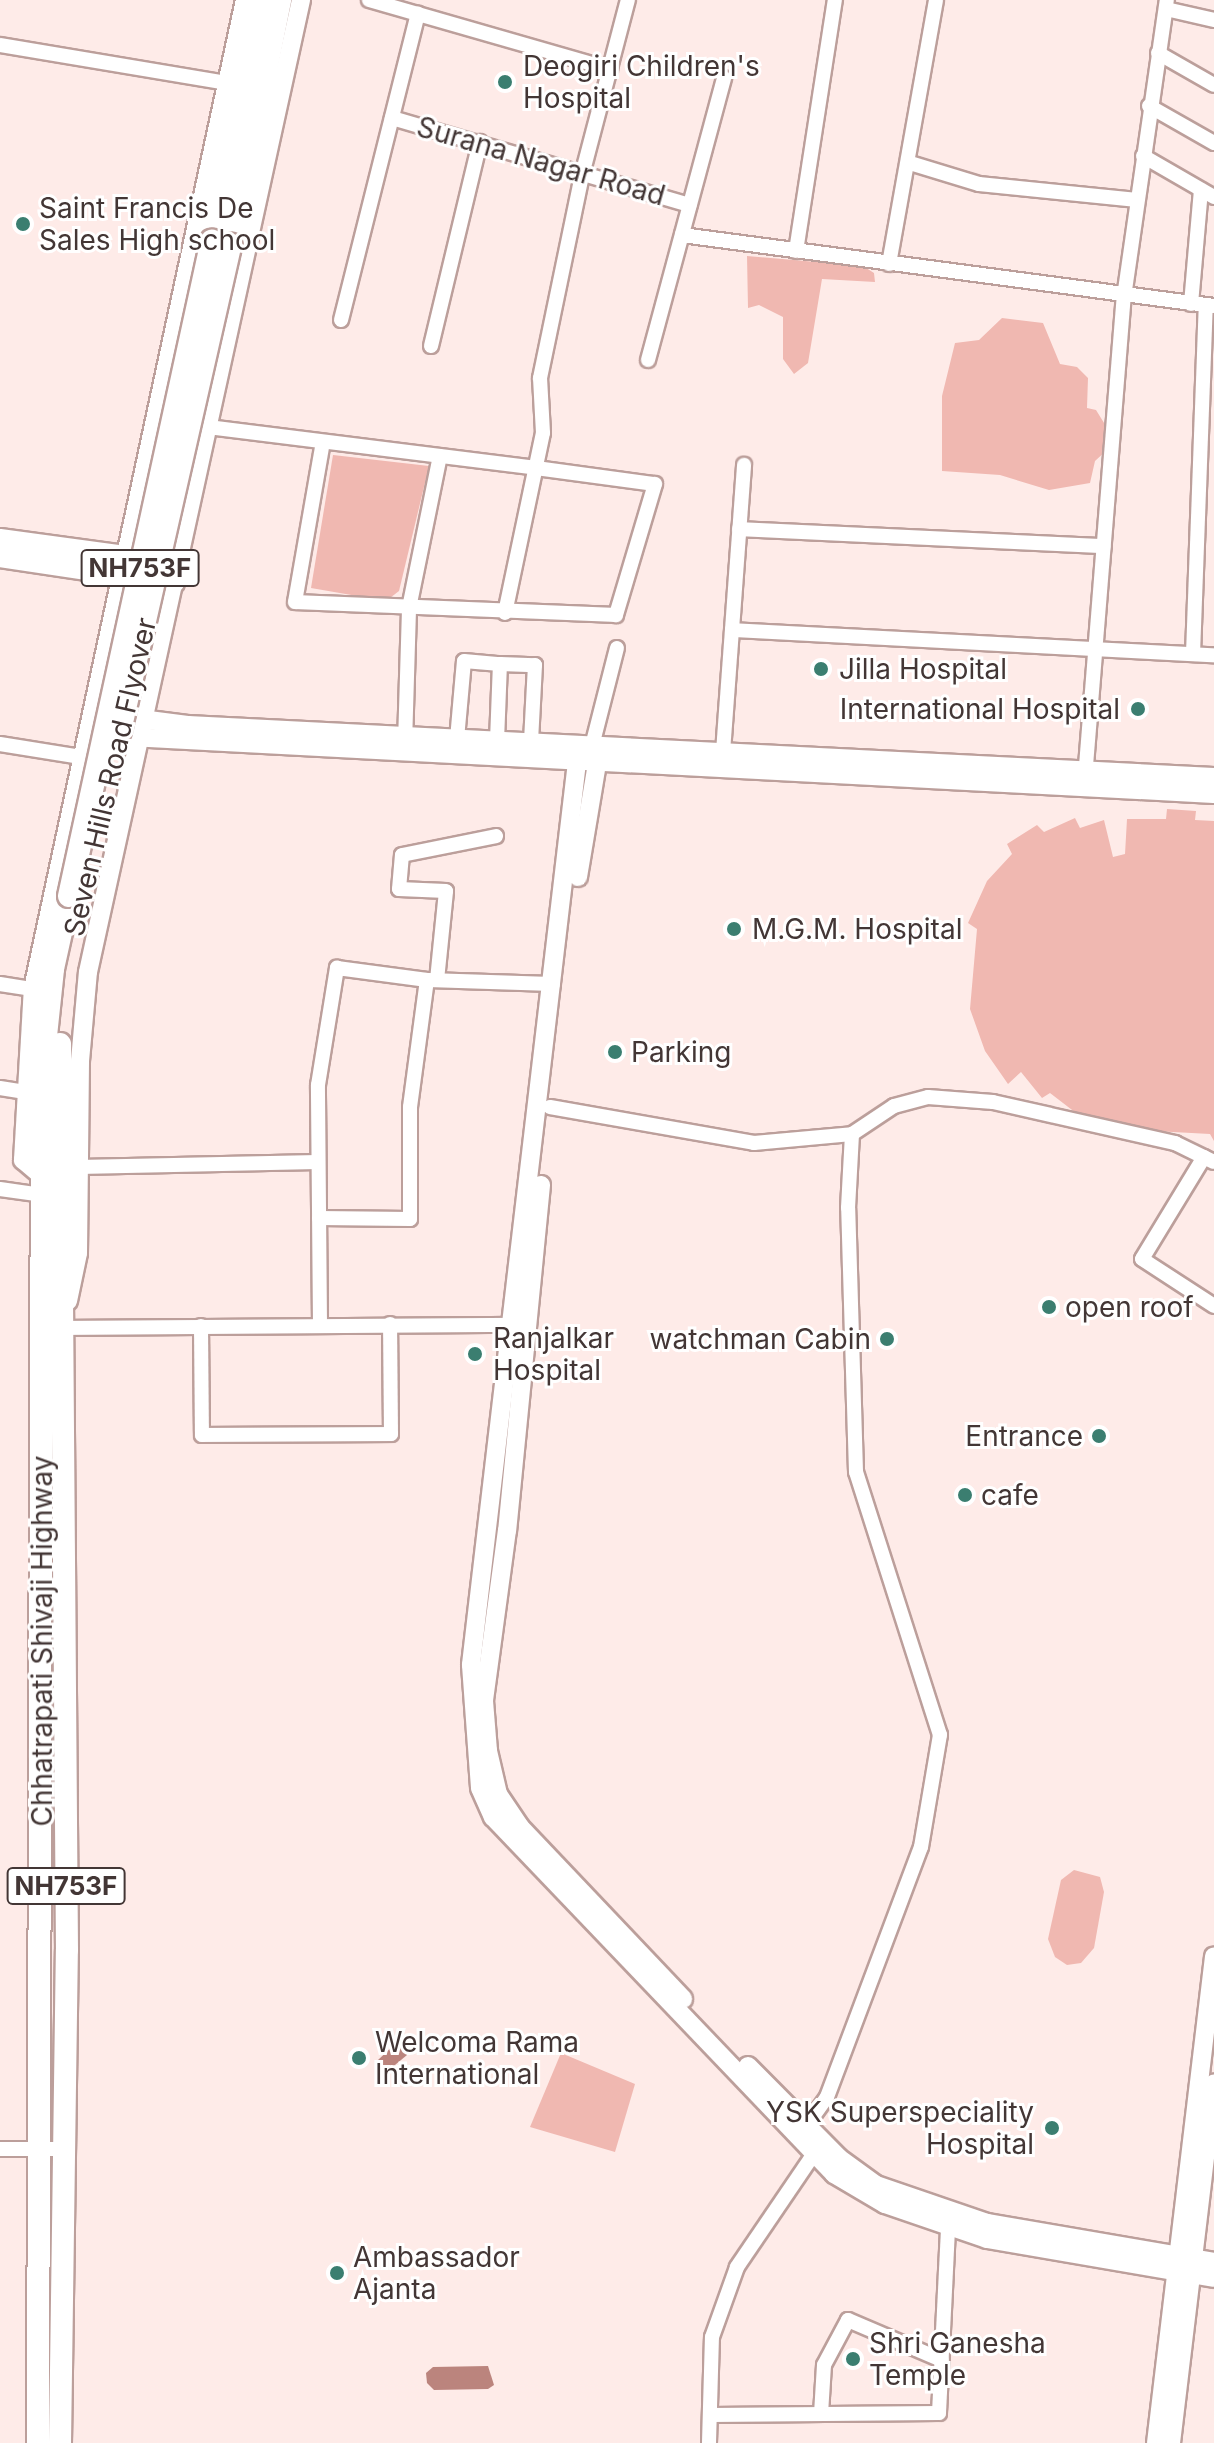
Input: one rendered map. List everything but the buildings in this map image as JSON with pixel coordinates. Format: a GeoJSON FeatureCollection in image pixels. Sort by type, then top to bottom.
{"type":"FeatureCollection","features":[{"type":"Feature","properties":{"kind":"highway","name":"Seven Hills Road Flyover"},"geometry":{"type":"LineString","coordinates":[[42,1175],[42,1074],[53,969],[261,0]]}},
{"type":"Feature","properties":{"kind":"highway","name":"Seven Hills Road Flyover"},"geometry":{"type":"LineString","coordinates":[[62,1328],[58,1069],[68,967],[227,260],[280,0]]}},
{"type":"Feature","properties":{"kind":"highway","name":"Chhatrapati Shivaji Highway"},"geometry":{"type":"LineString","coordinates":[[38,2443],[38,2149],[44,1950],[42,1175]]}},
{"type":"Feature","properties":{"kind":"highway","name":"Chhatrapati Shivaji Highway"},"geometry":{"type":"LineString","coordinates":[[60,2443],[63,2149],[62,1328]]}},
{"type":"Feature","properties":{"kind":"main road"},"geometry":{"type":"LineString","coordinates":[[0,539],[176,573]]}},
{"type":"Feature","properties":{"kind":"main road"},"geometry":{"type":"LineString","coordinates":[[0,557],[122,564]]}},
{"type":"Feature","properties":{"kind":"street"},"geometry":{"type":"LineString","coordinates":[[42,1175],[23,1160],[24,1092],[33,989],[245,0]]}},
{"type":"Feature","properties":{"kind":"street"},"geometry":{"type":"LineString","coordinates":[[301,0],[88,972],[78,1167],[78,1253],[62,1328],[520,1325]]}},
{"type":"Feature","properties":{"kind":"street"},"geometry":{"type":"LineString","coordinates":[[369,0],[610,69]]}},
{"type":"Feature","properties":{"kind":"street"},"geometry":{"type":"LineString","coordinates":[[505,613],[543,433],[540,378],[583,171],[628,0]]}},
{"type":"Feature","properties":{"kind":"street"},"geometry":{"type":"LineString","coordinates":[[796,251],[835,0]]}},
{"type":"Feature","properties":{"kind":"street"},"geometry":{"type":"LineString","coordinates":[[889,264],[910,163],[936,0]]}},
{"type":"Feature","properties":{"kind":"street"},"geometry":{"type":"LineString","coordinates":[[1085,778],[1124,297],[1166,4],[1214,20]]}},
{"type":"Feature","properties":{"kind":"street"},"geometry":{"type":"LineString","coordinates":[[341,320],[418,14]]}},
{"type":"Feature","properties":{"kind":"street"},"geometry":{"type":"LineString","coordinates":[[0,45],[227,83]]}},
{"type":"Feature","properties":{"kind":"street"},"geometry":{"type":"LineString","coordinates":[[1158,53],[1214,85]]}},
{"type":"Feature","properties":{"kind":"street"},"geometry":{"type":"LineString","coordinates":[[648,360],[724,78]]}},
{"type":"Feature","properties":{"kind":"street"},"geometry":{"type":"LineString","coordinates":[[1149,106],[1214,143]]}},
{"type":"Feature","properties":{"kind":"street","name":"Surana Nagar Road"},"geometry":{"type":"LineString","coordinates":[[392,118],[583,171],[690,205]]}},
{"type":"Feature","properties":{"kind":"street"},"geometry":{"type":"LineString","coordinates":[[431,346],[480,142]]}},
{"type":"Feature","properties":{"kind":"street"},"geometry":{"type":"LineString","coordinates":[[1143,156],[1207,193],[1193,654]]}},
{"type":"Feature","properties":{"kind":"street"},"geometry":{"type":"LineString","coordinates":[[910,163],[979,184],[1137,200]]}},
{"type":"Feature","properties":{"kind":"street"},"geometry":{"type":"LineString","coordinates":[[682,235],[1124,297],[1204,305]]}},
{"type":"Feature","properties":{"kind":"street"},"geometry":{"type":"LineString","coordinates":[[208,427],[655,484],[616,615],[505,613],[295,602],[323,442]]}},
{"type":"Feature","properties":{"kind":"street"},"geometry":{"type":"LineString","coordinates":[[405,743],[409,608],[440,456]]}},
{"type":"Feature","properties":{"kind":"street"},"geometry":{"type":"LineString","coordinates":[[723,752],[744,465]]}},
{"type":"Feature","properties":{"kind":"street"},"geometry":{"type":"LineString","coordinates":[[739,529],[1104,546]]}},
{"type":"Feature","properties":{"kind":"street"},"geometry":{"type":"LineString","coordinates":[[732,630],[1214,655]]}},
{"type":"Feature","properties":{"kind":"street"},"geometry":{"type":"LineString","coordinates":[[520,1325],[553,984],[589,751],[617,648]]}},
{"type":"Feature","properties":{"kind":"street"},"geometry":{"type":"LineString","coordinates":[[457,739],[464,661],[535,665],[531,742]]}},
{"type":"Feature","properties":{"kind":"street"},"geometry":{"type":"LineString","coordinates":[[497,741],[500,664]]}},
{"type":"Feature","properties":{"kind":"street"},"geometry":{"type":"LineString","coordinates":[[91,708],[144,720],[405,743],[457,739],[531,742],[589,751],[723,752],[1085,778],[1214,794]]}},
{"type":"Feature","properties":{"kind":"street"},"geometry":{"type":"LineString","coordinates":[[87,727],[139,740],[405,743],[1085,778],[1214,777]]}},
{"type":"Feature","properties":{"kind":"street"},"geometry":{"type":"LineString","coordinates":[[0,744],[81,757]]}},
{"type":"Feature","properties":{"kind":"street"},"geometry":{"type":"LineString","coordinates":[[589,751],[581,854],[550,1107],[520,1325],[486,1522],[477,1702],[480,1788],[493,1817],[819,2147],[876,2185],[987,2223],[1185,2266],[1214,2278]]}},
{"type":"Feature","properties":{"kind":"street"},"geometry":{"type":"LineString","coordinates":[[319,1218],[410,1219],[410,1107],[446,891],[399,889],[402,855],[496,836]]}},
{"type":"Feature","properties":{"kind":"street"},"geometry":{"type":"LineString","coordinates":[[320,1324],[318,1085],[337,968],[432,980],[553,984]]}},
{"type":"Feature","properties":{"kind":"street"},"geometry":{"type":"LineString","coordinates":[[0,984],[33,989]]}},
{"type":"Feature","properties":{"kind":"street"},"geometry":{"type":"LineString","coordinates":[[0,1088],[24,1092]]}},
{"type":"Feature","properties":{"kind":"street"},"geometry":{"type":"LineString","coordinates":[[550,1107],[754,1143],[852,1134],[894,1106],[928,1097],[993,1102],[1175,1143],[1209,1160],[1142,1259],[1214,1306]]}},
{"type":"Feature","properties":{"kind":"street"},"geometry":{"type":"LineString","coordinates":[[803,2130],[827,2097],[921,1847],[940,1735],[936,1708],[856,1472],[848,1208],[852,1134]]}},
{"type":"Feature","properties":{"kind":"street"},"geometry":{"type":"LineString","coordinates":[[78,1167],[318,1162]]}},
{"type":"Feature","properties":{"kind":"street"},"geometry":{"type":"LineString","coordinates":[[0,1189],[42,1175]]}},
{"type":"Feature","properties":{"kind":"street"},"geometry":{"type":"LineString","coordinates":[[201,1326],[202,1435],[391,1434],[390,1324]]}},
{"type":"Feature","properties":{"kind":"street"},"geometry":{"type":"LineString","coordinates":[[1171,2443],[1214,1956]]}},
{"type":"Feature","properties":{"kind":"street"},"geometry":{"type":"LineString","coordinates":[[1156,2443],[1185,2266],[1208,2177],[1214,2084]]}},
{"type":"Feature","properties":{"kind":"street"},"geometry":{"type":"LineString","coordinates":[[819,2147],[834,2174],[885,2204],[987,2239],[1185,2266],[1214,2262]]}},
{"type":"Feature","properties":{"kind":"street"},"geometry":{"type":"LineString","coordinates":[[709,2443],[712,2337],[737,2267],[819,2147]]}},
{"type":"Feature","properties":{"kind":"street"},"geometry":{"type":"LineString","coordinates":[[0,2149],[63,2149]]}},
{"type":"Feature","properties":{"kind":"street"},"geometry":{"type":"LineString","coordinates":[[711,2415],[939,2413],[948,2226]]}},
{"type":"Feature","properties":{"kind":"street"},"geometry":{"type":"LineString","coordinates":[[821,2414],[824,2365],[848,2320],[942,2360]]}},
{"type":"Feature","properties":{"kind":"shaded area"},"geometry":{"type":"Polygon","coordinates":[[[747,256],[863,266],[874,273],[875,282],[822,279],[808,363],[794,374],[783,359],[783,317],[759,305],[748,308],[747,256]]]}},
{"type":"Feature","properties":{"kind":"shaded area"},"geometry":{"type":"Polygon","coordinates":[[[1002,318],[1043,323],[1060,364],[1077,367],[1088,378],[1087,408],[1096,410],[1109,431],[1107,450],[1095,461],[1090,483],[1049,490],[1000,475],[942,471],[942,396],[955,343],[979,340],[1002,318]]]}},
{"type":"Feature","properties":{"kind":"shaded area"},"geometry":{"type":"Polygon","coordinates":[[[333,455],[429,466],[399,591],[386,601],[311,588],[333,455]]]}},
{"type":"Feature","properties":{"kind":"shaded area"},"geometry":{"type":"Polygon","coordinates":[[[1167,809],[1196,811],[1195,820],[1214,821],[1214,1141],[1210,1134],[1136,1130],[1076,1113],[1050,1093],[1042,1098],[1021,1072],[1008,1084],[985,1051],[970,1009],[977,929],[968,923],[987,881],[1012,854],[1007,844],[1037,825],[1044,832],[1075,818],[1080,828],[1104,820],[1113,857],[1125,854],[1127,819],[1166,819],[1167,809]]]}},
{"type":"Feature","properties":{"kind":"shaded area"},"geometry":{"type":"Polygon","coordinates":[[[1074,1870],[1100,1877],[1104,1892],[1094,1948],[1081,1963],[1067,1965],[1055,1957],[1048,1939],[1061,1880],[1074,1870]]]}},
{"type":"Feature","properties":{"kind":"shaded area"},"geometry":{"type":"Polygon","coordinates":[[[397,2042],[407,2043],[407,2055],[389,2070],[378,2068],[378,2060],[397,2042]]]}},
{"type":"Feature","properties":{"kind":"shaded area"},"geometry":{"type":"Polygon","coordinates":[[[561,2053],[635,2084],[615,2152],[530,2127],[561,2053]]]}},
{"type":"Feature","properties":{"kind":"shaded area"},"geometry":{"type":"Polygon","coordinates":[[[488,2366],[494,2385],[488,2389],[434,2390],[427,2383],[426,2373],[433,2367],[488,2366]]]}},
{"type":"Feature","properties":{"kind":"place","name":"Deogiri Children's Hospital"},"geometry":{"type":"Point","coordinates":[505,82]}},
{"type":"Feature","properties":{"kind":"place","name":"Saint Francis De Sales High school"},"geometry":{"type":"Point","coordinates":[23,224]}},
{"type":"Feature","properties":{"kind":"place","name":"Jilla Hospital"},"geometry":{"type":"Point","coordinates":[821,669]}},
{"type":"Feature","properties":{"kind":"place","name":"International Hospital"},"geometry":{"type":"Point","coordinates":[1138,709]}},
{"type":"Feature","properties":{"kind":"place","name":"M.G.M. Hospital"},"geometry":{"type":"Point","coordinates":[734,929]}},
{"type":"Feature","properties":{"kind":"place","name":"Parking"},"geometry":{"type":"Point","coordinates":[615,1052]}},
{"type":"Feature","properties":{"kind":"place","name":"open roof"},"geometry":{"type":"Point","coordinates":[1049,1307]}},
{"type":"Feature","properties":{"kind":"place","name":"watchman Cabin"},"geometry":{"type":"Point","coordinates":[887,1339]}},
{"type":"Feature","properties":{"kind":"place","name":"Ranjalkar Hospital"},"geometry":{"type":"Point","coordinates":[475,1354]}},
{"type":"Feature","properties":{"kind":"place","name":"Entrance"},"geometry":{"type":"Point","coordinates":[1099,1436]}},
{"type":"Feature","properties":{"kind":"place","name":"cafe"},"geometry":{"type":"Point","coordinates":[965,1495]}},
{"type":"Feature","properties":{"kind":"place","name":"Welcoma Rama International"},"geometry":{"type":"Point","coordinates":[359,2058]}},
{"type":"Feature","properties":{"kind":"place","name":"YSK Superspeciality Hospital"},"geometry":{"type":"Point","coordinates":[1052,2128]}},
{"type":"Feature","properties":{"kind":"place","name":"Ambassador Ajanta"},"geometry":{"type":"Point","coordinates":[337,2273]}},
{"type":"Feature","properties":{"kind":"place","name":"Shri Ganesha Temple"},"geometry":{"type":"Point","coordinates":[853,2359]}}]}
